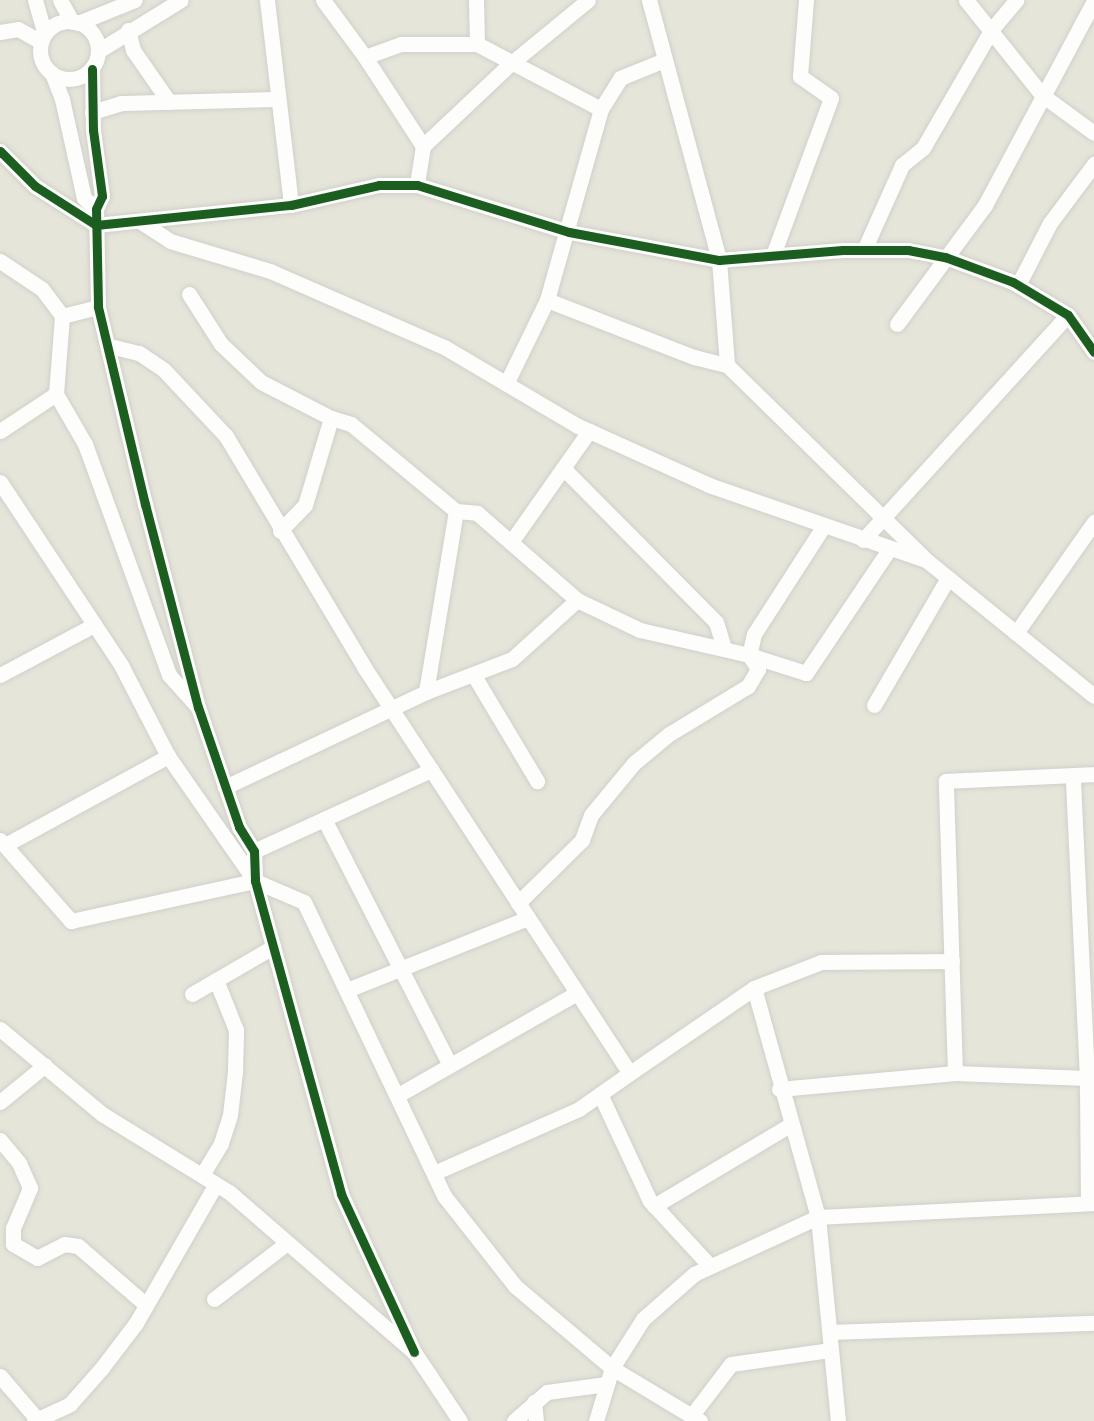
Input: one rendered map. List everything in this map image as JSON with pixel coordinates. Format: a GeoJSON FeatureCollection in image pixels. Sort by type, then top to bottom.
{"type":"FeatureCollection","features":[{"type":"Feature","properties":{"kind":"street"},"geometry":{"type":"LineString","coordinates":[[35,0],[43,38],[42,61],[52,73],[62,99],[84,198],[96,217]]}},
{"type":"Feature","properties":{"kind":"street"},"geometry":{"type":"LineString","coordinates":[[60,0],[75,22],[93,33],[98,51],[92,69],[92,112],[102,196],[96,217],[98,307],[110,346],[198,707],[239,827],[254,851],[255,881],[341,1194],[414,1352],[460,1421]]}},
{"type":"Feature","properties":{"kind":"street"},"geometry":{"type":"LineString","coordinates":[[43,38],[59,23],[75,22],[135,0]]}},
{"type":"Feature","properties":{"kind":"street"},"geometry":{"type":"LineString","coordinates":[[98,51],[128,30],[181,0]]}},
{"type":"Feature","properties":{"kind":"street"},"geometry":{"type":"LineString","coordinates":[[267,0],[291,205]]}},
{"type":"Feature","properties":{"kind":"street"},"geometry":{"type":"LineString","coordinates":[[323,0],[365,57],[423,146]]}},
{"type":"Feature","properties":{"kind":"street"},"geometry":{"type":"LineString","coordinates":[[476,0],[477,44]]}},
{"type":"Feature","properties":{"kind":"street"},"geometry":{"type":"LineString","coordinates":[[417,185],[423,146],[509,65],[588,0]]}},
{"type":"Feature","properties":{"kind":"street"},"geometry":{"type":"LineString","coordinates":[[650,0],[662,61],[719,260],[727,365]]}},
{"type":"Feature","properties":{"kind":"street"},"geometry":{"type":"LineString","coordinates":[[773,255],[831,98],[800,76],[806,0]]}},
{"type":"Feature","properties":{"kind":"street"},"geometry":{"type":"LineString","coordinates":[[966,0],[992,28],[1042,94],[1094,133]]}},
{"type":"Feature","properties":{"kind":"street"},"geometry":{"type":"LineString","coordinates":[[864,250],[902,165],[923,148],[992,28],[1016,0]]}},
{"type":"Feature","properties":{"kind":"street"},"geometry":{"type":"LineString","coordinates":[[897,324],[985,205],[1042,94],[1094,1]]}},
{"type":"Feature","properties":{"kind":"street"},"geometry":{"type":"LineString","coordinates":[[0,32],[18,29],[43,38]]}},
{"type":"Feature","properties":{"kind":"street"},"geometry":{"type":"LineString","coordinates":[[128,30],[133,50],[169,102]]}},
{"type":"Feature","properties":{"kind":"street"},"geometry":{"type":"LineString","coordinates":[[365,57],[401,44],[477,44],[509,65],[601,109]]}},
{"type":"Feature","properties":{"kind":"street"},"geometry":{"type":"LineString","coordinates":[[507,384],[547,300],[569,232],[601,109],[620,78],[662,61]]}},
{"type":"Feature","properties":{"kind":"street"},"geometry":{"type":"LineString","coordinates":[[52,73],[75,79],[92,69]]}},
{"type":"Feature","properties":{"kind":"street"},"geometry":{"type":"LineString","coordinates":[[92,112],[121,104],[278,99]]}},
{"type":"Feature","properties":{"kind":"street"},"geometry":{"type":"LineString","coordinates":[[0,151],[35,186],[96,217],[141,222],[291,205],[379,185],[417,185],[569,232],[719,260],[864,250],[945,257],[1018,285],[1068,315],[1094,352]]}},
{"type":"Feature","properties":{"kind":"street"},"geometry":{"type":"LineString","coordinates":[[1018,285],[1050,223],[1094,164]]}},
{"type":"Feature","properties":{"kind":"street"},"geometry":{"type":"LineString","coordinates":[[141,222],[170,242],[270,271],[425,339],[589,431],[709,485],[823,527],[926,560]]}},
{"type":"Feature","properties":{"kind":"street"},"geometry":{"type":"LineString","coordinates":[[0,261],[42,290],[62,316],[56,394],[85,444],[169,675],[198,707]]}},
{"type":"Feature","properties":{"kind":"street"},"geometry":{"type":"LineString","coordinates":[[189,294],[221,344],[261,382],[331,418],[351,424],[456,511],[477,513],[578,600],[640,630],[749,655],[806,674],[890,548]]}},
{"type":"Feature","properties":{"kind":"street"},"geometry":{"type":"LineString","coordinates":[[547,300],[694,357],[727,365],[884,516],[926,560],[1094,696]]}},
{"type":"Feature","properties":{"kind":"street"},"geometry":{"type":"LineString","coordinates":[[62,316],[98,307]]}},
{"type":"Feature","properties":{"kind":"street"},"geometry":{"type":"LineString","coordinates":[[863,540],[1068,315]]}},
{"type":"Feature","properties":{"kind":"street"},"geometry":{"type":"LineString","coordinates":[[110,346],[139,353],[164,370],[226,435],[280,531],[391,710],[630,1073]]}},
{"type":"Feature","properties":{"kind":"street"},"geometry":{"type":"LineString","coordinates":[[0,431],[56,394]]}},
{"type":"Feature","properties":{"kind":"street"},"geometry":{"type":"LineString","coordinates":[[280,531],[305,505],[331,418]]}},
{"type":"Feature","properties":{"kind":"street"},"geometry":{"type":"LineString","coordinates":[[511,542],[589,431]]}},
{"type":"Feature","properties":{"kind":"street"},"geometry":{"type":"LineString","coordinates":[[563,468],[716,622],[724,649]]}},
{"type":"Feature","properties":{"kind":"street"},"geometry":{"type":"LineString","coordinates":[[0,482],[121,665],[168,756],[255,881],[304,902],[445,1197],[515,1286],[612,1368],[696,1418],[731,1364],[831,1350]]}},
{"type":"Feature","properties":{"kind":"street"},"geometry":{"type":"LineString","coordinates":[[426,692],[456,511]]}},
{"type":"Feature","properties":{"kind":"street"},"geometry":{"type":"LineString","coordinates":[[1016,633],[1094,522]]}},
{"type":"Feature","properties":{"kind":"street"},"geometry":{"type":"LineString","coordinates":[[518,903],[582,840],[591,815],[634,763],[669,734],[748,686],[758,669],[749,655],[754,634],[823,527]]}},
{"type":"Feature","properties":{"kind":"street"},"geometry":{"type":"LineString","coordinates":[[874,705],[948,578]]}},
{"type":"Feature","properties":{"kind":"street"},"geometry":{"type":"LineString","coordinates":[[225,787],[426,692],[512,659],[578,600]]}},
{"type":"Feature","properties":{"kind":"street"},"geometry":{"type":"LineString","coordinates":[[0,675],[94,625]]}},
{"type":"Feature","properties":{"kind":"street"},"geometry":{"type":"LineString","coordinates":[[472,674],[537,781]]}},
{"type":"Feature","properties":{"kind":"street"},"geometry":{"type":"LineString","coordinates":[[168,756],[3,843],[71,921],[255,881]]}},
{"type":"Feature","properties":{"kind":"street"},"geometry":{"type":"LineString","coordinates":[[254,851],[431,770]]}},
{"type":"Feature","properties":{"kind":"street"},"geometry":{"type":"LineString","coordinates":[[955,1073],[946,781],[1094,774]]}},
{"type":"Feature","properties":{"kind":"street"},"geometry":{"type":"LineString","coordinates":[[596,1421],[612,1368],[643,1318],[694,1274],[818,1217],[1091,1203],[1090,1078],[1073,776]]}},
{"type":"Feature","properties":{"kind":"street"},"geometry":{"type":"LineString","coordinates":[[324,819],[450,1065]]}},
{"type":"Feature","properties":{"kind":"street"},"geometry":{"type":"LineString","coordinates":[[347,990],[528,918]]}},
{"type":"Feature","properties":{"kind":"street"},"geometry":{"type":"LineString","coordinates":[[192,994],[273,947]]}},
{"type":"Feature","properties":{"kind":"street"},"geometry":{"type":"LineString","coordinates":[[434,1173],[579,1109],[754,988],[821,962],[952,961]]}},
{"type":"Feature","properties":{"kind":"street"},"geometry":{"type":"LineString","coordinates":[[202,1175],[230,1115],[235,1072],[236,1030],[216,980]]}},
{"type":"Feature","properties":{"kind":"street"},"geometry":{"type":"LineString","coordinates":[[754,988],[779,1089],[818,1217],[838,1421]]}},
{"type":"Feature","properties":{"kind":"street"},"geometry":{"type":"LineString","coordinates":[[398,1095],[577,993]]}},
{"type":"Feature","properties":{"kind":"street"},"geometry":{"type":"LineString","coordinates":[[0,1029],[102,1114],[216,1184],[414,1352]]}},
{"type":"Feature","properties":{"kind":"street"},"geometry":{"type":"LineString","coordinates":[[0,1102],[45,1065]]}},
{"type":"Feature","properties":{"kind":"street"},"geometry":{"type":"LineString","coordinates":[[779,1089],[955,1073],[1090,1078]]}},
{"type":"Feature","properties":{"kind":"street"},"geometry":{"type":"LineString","coordinates":[[600,1094],[654,1206],[710,1266]]}},
{"type":"Feature","properties":{"kind":"street"},"geometry":{"type":"LineString","coordinates":[[654,1206],[790,1125]]}},
{"type":"Feature","properties":{"kind":"street"},"geometry":{"type":"LineString","coordinates":[[0,1140],[19,1164],[30,1188],[13,1228],[13,1244],[37,1258],[64,1244],[78,1246],[146,1305]]}},
{"type":"Feature","properties":{"kind":"street"},"geometry":{"type":"LineString","coordinates":[[0,1376],[36,1420],[69,1404],[101,1370],[146,1305],[216,1184]]}},
{"type":"Feature","properties":{"kind":"street"},"geometry":{"type":"LineString","coordinates":[[214,1299],[287,1243]]}},
{"type":"Feature","properties":{"kind":"street"},"geometry":{"type":"LineString","coordinates":[[830,1332],[1094,1323]]}},
{"type":"Feature","properties":{"kind":"street"},"geometry":{"type":"LineString","coordinates":[[514,1421],[534,1402],[567,1386],[606,1384]]}},
{"type":"Feature","properties":{"kind":"street"},"geometry":{"type":"LineString","coordinates":[[534,1402],[536,1421]]}},
{"type":"Feature","properties":{"kind":"shaded area"},"geometry":{"type":"Polygon","coordinates":[[[0,0],[1094,0],[1094,1421],[0,1421],[0,0]]]}},
{"type":"Feature","properties":{"kind":"cycle path"},"geometry":{"type":"LineString","coordinates":[[92,69],[93,130],[102,196],[96,209],[98,307],[145,504],[198,707],[239,827],[254,851],[255,881],[341,1194],[414,1352]]}},
{"type":"Feature","properties":{"kind":"cycle path"},"geometry":{"type":"LineString","coordinates":[[0,151],[35,186],[96,225],[291,205],[379,185],[417,185],[569,232],[719,260],[843,250],[908,250],[945,257],[1013,282],[1068,315],[1094,352]]}}]}
